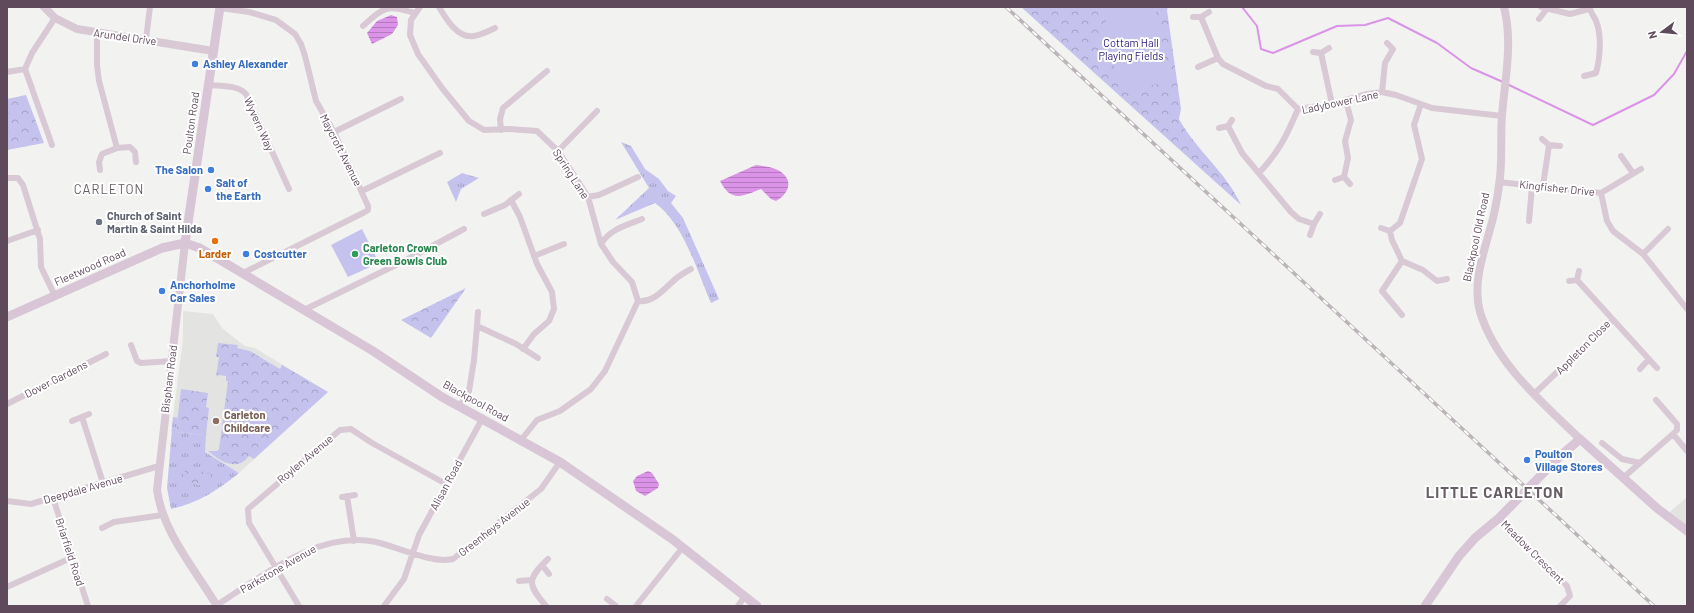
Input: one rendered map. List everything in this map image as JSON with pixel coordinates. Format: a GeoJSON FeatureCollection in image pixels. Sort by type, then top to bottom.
{"type":"FeatureCollection","features":[{"type":"Feature","properties":{"kind":"main road","name":"Poulton Road"},"geometry":{"type":"LineString","coordinates":[[185,243],[220,7]]}},
{"type":"Feature","properties":{"kind":"main road","name":"Blackpool Road"},"geometry":{"type":"LineString","coordinates":[[185,243],[203,249],[459,407],[482,418],[560,462],[637,513],[683,547],[757,606]]}},
{"type":"Feature","properties":{"kind":"main road","name":"Fleetwood Road"},"geometry":{"type":"LineString","coordinates":[[7,317],[162,248],[185,243]]}},
{"type":"Feature","properties":{"kind":"main road","name":"Blackpool Old Road"},"geometry":{"type":"LineString","coordinates":[[1580,439],[1658,509],[1687,531]]}},
{"type":"Feature","properties":{"kind":"main road"},"geometry":{"type":"LineString","coordinates":[[1425,606],[1459,556],[1475,538],[1499,518],[1558,458],[1580,439]]}},
{"type":"Feature","properties":{"kind":"street","name":"Arundel Drive"},"geometry":{"type":"LineString","coordinates":[[44,7],[55,18],[77,29],[214,51]]}},
{"type":"Feature","properties":{"kind":"street"},"geometry":{"type":"LineString","coordinates":[[146,39],[150,7]]}},
{"type":"Feature","properties":{"kind":"street","name":"Maycroft Avenue"},"geometry":{"type":"LineString","coordinates":[[220,7],[249,12],[276,20],[294,34],[301,44],[305,56],[316,101],[334,132],[368,206],[368,210],[364,213],[243,273]]}},
{"type":"Feature","properties":{"kind":"street","name":"Spring Lane"},"geometry":{"type":"LineString","coordinates":[[420,7],[411,20],[410,35],[418,54],[442,88],[469,121],[484,130],[537,131],[558,151],[588,197],[602,244],[613,262],[632,282],[638,301]]}},
{"type":"Feature","properties":{"kind":"street"},"geometry":{"type":"LineString","coordinates":[[439,7],[454,28],[462,34],[473,36],[495,28]]}},
{"type":"Feature","properties":{"kind":"street","name":"Blackpool Old Road"},"geometry":{"type":"LineString","coordinates":[[1504,7],[1509,32],[1506,83],[1502,116],[1500,182],[1494,215],[1478,282],[1480,310],[1490,337],[1501,354],[1534,394],[1580,439]]}},
{"type":"Feature","properties":{"kind":"street"},"geometry":{"type":"LineString","coordinates":[[363,26],[380,10],[396,8],[415,13]]}},
{"type":"Feature","properties":{"kind":"street"},"geometry":{"type":"LineString","coordinates":[[1539,19],[1544,8],[1570,14],[1590,8],[1597,22],[1598,30],[1598,66],[1596,73]]}},
{"type":"Feature","properties":{"kind":"street"},"geometry":{"type":"LineString","coordinates":[[1193,17],[1201,16],[1209,12]]}},
{"type":"Feature","properties":{"kind":"street"},"geometry":{"type":"LineString","coordinates":[[1201,16],[1218,58],[1227,68],[1253,78],[1266,86],[1282,92],[1298,108]]}},
{"type":"Feature","properties":{"kind":"street"},"geometry":{"type":"LineString","coordinates":[[52,145],[25,69],[32,53],[55,18]]}},
{"type":"Feature","properties":{"kind":"street"},"geometry":{"type":"LineString","coordinates":[[97,33],[97,66],[99,81],[117,148]]}},
{"type":"Feature","properties":{"kind":"street"},"geometry":{"type":"LineString","coordinates":[[1387,43],[1392,49]]}},
{"type":"Feature","properties":{"kind":"street"},"geometry":{"type":"LineString","coordinates":[[1313,52],[1321,53],[1329,48]]}},
{"type":"Feature","properties":{"kind":"street"},"geometry":{"type":"LineString","coordinates":[[1392,49],[1400,49]]}},
{"type":"Feature","properties":{"kind":"street"},"geometry":{"type":"LineString","coordinates":[[1382,92],[1385,63],[1392,49]]}},
{"type":"Feature","properties":{"kind":"street"},"geometry":{"type":"LineString","coordinates":[[1321,53],[1332,104]]}},
{"type":"Feature","properties":{"kind":"street"},"geometry":{"type":"LineString","coordinates":[[1198,67],[1218,58]]}},
{"type":"Feature","properties":{"kind":"street"},"geometry":{"type":"LineString","coordinates":[[7,72],[25,69]]}},
{"type":"Feature","properties":{"kind":"street"},"geometry":{"type":"LineString","coordinates":[[501,130],[500,119],[503,108],[547,71]]}},
{"type":"Feature","properties":{"kind":"street"},"geometry":{"type":"LineString","coordinates":[[1584,76],[1596,73]]}},
{"type":"Feature","properties":{"kind":"street"},"geometry":{"type":"LineString","coordinates":[[1596,73],[1601,78]]}},
{"type":"Feature","properties":{"kind":"street","name":"Wyvern Way"},"geometry":{"type":"LineString","coordinates":[[209,85],[243,90],[289,189]]}},
{"type":"Feature","properties":{"kind":"street","name":"Ladybower Lane"},"geometry":{"type":"LineString","coordinates":[[1259,173],[1275,156],[1285,140],[1298,108],[1332,104],[1367,94],[1382,92],[1396,95],[1432,108],[1502,116]]}},
{"type":"Feature","properties":{"kind":"street"},"geometry":{"type":"LineString","coordinates":[[334,132],[401,99]]}},
{"type":"Feature","properties":{"kind":"street"},"geometry":{"type":"LineString","coordinates":[[1344,178],[1348,158],[1345,141],[1351,120],[1346,101]]}},
{"type":"Feature","properties":{"kind":"street"},"geometry":{"type":"LineString","coordinates":[[1390,231],[1400,223],[1422,159],[1421,150],[1414,132],[1414,125],[1421,104]]}},
{"type":"Feature","properties":{"kind":"street"},"geometry":{"type":"LineString","coordinates":[[558,151],[597,111]]}},
{"type":"Feature","properties":{"kind":"street"},"geometry":{"type":"LineString","coordinates":[[1219,128],[1228,126],[1232,120]]}},
{"type":"Feature","properties":{"kind":"street"},"geometry":{"type":"LineString","coordinates":[[1228,126],[1242,153],[1291,212],[1299,219],[1314,224]]}},
{"type":"Feature","properties":{"kind":"street"},"geometry":{"type":"LineString","coordinates":[[1542,139],[1549,145],[1560,146]]}},
{"type":"Feature","properties":{"kind":"street"},"geometry":{"type":"LineString","coordinates":[[1543,186],[1549,145]]}},
{"type":"Feature","properties":{"kind":"street"},"geometry":{"type":"LineString","coordinates":[[100,170],[99,162],[102,154],[117,148],[130,147],[134,152],[136,162]]}},
{"type":"Feature","properties":{"kind":"street"},"geometry":{"type":"LineString","coordinates":[[362,191],[440,153]]}},
{"type":"Feature","properties":{"kind":"street"},"geometry":{"type":"LineString","coordinates":[[1621,156],[1633,173]]}},
{"type":"Feature","properties":{"kind":"street","name":"Kingfisher Drive"},"geometry":{"type":"LineString","coordinates":[[1500,182],[1601,193],[1609,190],[1641,169]]}},
{"type":"Feature","properties":{"kind":"street"},"geometry":{"type":"LineString","coordinates":[[588,197],[599,195],[638,177]]}},
{"type":"Feature","properties":{"kind":"street"},"geometry":{"type":"LineString","coordinates":[[7,178],[18,178],[21,181],[38,230],[40,239],[41,267],[55,296]]}},
{"type":"Feature","properties":{"kind":"street"},"geometry":{"type":"LineString","coordinates":[[1334,180],[1344,178]]}},
{"type":"Feature","properties":{"kind":"street"},"geometry":{"type":"LineString","coordinates":[[1344,178],[1350,184]]}},
{"type":"Feature","properties":{"kind":"street"},"geometry":{"type":"LineString","coordinates":[[1529,221],[1532,186]]}},
{"type":"Feature","properties":{"kind":"street"},"geometry":{"type":"LineString","coordinates":[[1601,193],[1606,221],[1613,231],[1643,254],[1687,309]]}},
{"type":"Feature","properties":{"kind":"street"},"geometry":{"type":"LineString","coordinates":[[484,214],[512,200],[519,194]]}},
{"type":"Feature","properties":{"kind":"street"},"geometry":{"type":"LineString","coordinates":[[512,200],[520,217],[534,256],[552,292],[554,309],[549,321],[534,334],[523,349]]}},
{"type":"Feature","properties":{"kind":"street"},"geometry":{"type":"LineString","coordinates":[[1310,235],[1320,214]]}},
{"type":"Feature","properties":{"kind":"street"},"geometry":{"type":"LineString","coordinates":[[602,244],[605,238],[616,229],[642,219]]}},
{"type":"Feature","properties":{"kind":"street"},"geometry":{"type":"LineString","coordinates":[[1381,228],[1390,231]]}},
{"type":"Feature","properties":{"kind":"street"},"geometry":{"type":"LineString","coordinates":[[304,310],[408,259],[464,229]]}},
{"type":"Feature","properties":{"kind":"street"},"geometry":{"type":"LineString","coordinates":[[1643,254],[1668,229]]}},
{"type":"Feature","properties":{"kind":"street"},"geometry":{"type":"LineString","coordinates":[[7,241],[38,230]]}},
{"type":"Feature","properties":{"kind":"street"},"geometry":{"type":"LineString","coordinates":[[1390,231],[1392,240],[1402,261],[1423,270],[1437,281],[1447,280]]}},
{"type":"Feature","properties":{"kind":"street","name":"Bispham Road"},"geometry":{"type":"LineString","coordinates":[[185,243],[157,490],[166,523],[217,606]]}},
{"type":"Feature","properties":{"kind":"street"},"geometry":{"type":"LineString","coordinates":[[534,256],[564,244]]}},
{"type":"Feature","properties":{"kind":"street"},"geometry":{"type":"LineString","coordinates":[[1402,261],[1382,291],[1402,315]]}},
{"type":"Feature","properties":{"kind":"street"},"geometry":{"type":"LineString","coordinates":[[521,440],[537,420],[560,411],[591,389],[605,371],[638,301],[646,302],[656,296],[678,276],[691,269]]}},
{"type":"Feature","properties":{"kind":"street"},"geometry":{"type":"LineString","coordinates":[[1569,281],[1577,280],[1579,271]]}},
{"type":"Feature","properties":{"kind":"street","name":"Appleton Close"},"geometry":{"type":"LineString","coordinates":[[1534,394],[1612,320],[1577,280]]}},
{"type":"Feature","properties":{"kind":"street"},"geometry":{"type":"LineString","coordinates":[[1436,288],[1437,281]]}},
{"type":"Feature","properties":{"kind":"street"},"geometry":{"type":"LineString","coordinates":[[459,407],[469,391],[474,360],[478,312]]}},
{"type":"Feature","properties":{"kind":"street"},"geometry":{"type":"LineString","coordinates":[[1612,320],[1657,368]]}},
{"type":"Feature","properties":{"kind":"street"},"geometry":{"type":"LineString","coordinates":[[477,326],[538,358]]}},
{"type":"Feature","properties":{"kind":"street"},"geometry":{"type":"LineString","coordinates":[[131,345],[137,361],[141,363],[172,361]]}},
{"type":"Feature","properties":{"kind":"street","name":"Dover Gardens"},"geometry":{"type":"LineString","coordinates":[[7,404],[106,354]]}},
{"type":"Feature","properties":{"kind":"street"},"geometry":{"type":"LineString","coordinates":[[1640,368],[1649,360]]}},
{"type":"Feature","properties":{"kind":"street"},"geometry":{"type":"LineString","coordinates":[[1624,477],[1677,430],[1677,424],[1656,400]]}},
{"type":"Feature","properties":{"kind":"street"},"geometry":{"type":"LineString","coordinates":[[72,421],[89,414]]}},
{"type":"Feature","properties":{"kind":"street"},"geometry":{"type":"LineString","coordinates":[[82,417],[103,483]]}},
{"type":"Feature","properties":{"kind":"street","name":"Alisan Road"},"geometry":{"type":"LineString","coordinates":[[384,606],[404,580],[419,535],[482,418]]}},
{"type":"Feature","properties":{"kind":"street","name":"Roylen Avenue"},"geometry":{"type":"LineString","coordinates":[[277,568],[249,523],[248,509],[340,430],[351,429],[372,443],[446,484]]}},
{"type":"Feature","properties":{"kind":"street"},"geometry":{"type":"LineString","coordinates":[[1673,434],[1687,451]]}},
{"type":"Feature","properties":{"kind":"street"},"geometry":{"type":"LineString","coordinates":[[1602,443],[1622,459],[1640,463]]}},
{"type":"Feature","properties":{"kind":"street","name":"Greenheys Avenue"},"geometry":{"type":"LineString","coordinates":[[413,552],[440,560],[453,559],[542,489],[560,462]]}},
{"type":"Feature","properties":{"kind":"street","name":"Deepdale Avenue"},"geometry":{"type":"LineString","coordinates":[[7,501],[31,504],[159,466]]}},
{"type":"Feature","properties":{"kind":"street"},"geometry":{"type":"LineString","coordinates":[[354,541],[345,497],[355,495]]}},
{"type":"Feature","properties":{"kind":"street","name":"Briarfield Road"},"geometry":{"type":"LineString","coordinates":[[52,498],[73,557],[88,606]]}},
{"type":"Feature","properties":{"kind":"street"},"geometry":{"type":"LineString","coordinates":[[102,528],[118,521],[163,515]]}},
{"type":"Feature","properties":{"kind":"street","name":"Meadow Crescent"},"geometry":{"type":"LineString","coordinates":[[1499,518],[1567,586],[1570,596],[1560,606]]}},
{"type":"Feature","properties":{"kind":"street","name":"Parkstone Avenue"},"geometry":{"type":"LineString","coordinates":[[217,606],[277,568],[313,548],[330,543],[354,541],[376,542],[413,552]]}},
{"type":"Feature","properties":{"kind":"street"},"geometry":{"type":"LineString","coordinates":[[636,606],[683,547]]}},
{"type":"Feature","properties":{"kind":"street"},"geometry":{"type":"LineString","coordinates":[[7,587],[73,557]]}},
{"type":"Feature","properties":{"kind":"street"},"geometry":{"type":"LineString","coordinates":[[546,606],[535,593],[532,580],[534,572],[548,559]]}},
{"type":"Feature","properties":{"kind":"street"},"geometry":{"type":"LineString","coordinates":[[542,565],[549,574]]}},
{"type":"Feature","properties":{"kind":"street"},"geometry":{"type":"LineString","coordinates":[[277,568],[299,606]]}},
{"type":"Feature","properties":{"kind":"street"},"geometry":{"type":"LineString","coordinates":[[519,581],[532,580]]}},
{"type":"Feature","properties":{"kind":"street"},"geometry":{"type":"LineString","coordinates":[[738,606],[745,596]]}},
{"type":"Feature","properties":{"kind":"street"},"geometry":{"type":"LineString","coordinates":[[607,599],[616,606]]}},
{"type":"Feature","properties":{"kind":"shaded area"},"geometry":{"type":"Polygon","coordinates":[[[391,15],[397,17],[398,25],[392,34],[372,44],[367,33],[377,21],[391,15]]]}},
{"type":"Feature","properties":{"kind":"shaded area"},"geometry":{"type":"Polygon","coordinates":[[[756,165],[770,167],[783,174],[788,182],[788,186],[781,198],[776,201],[771,199],[761,189],[749,194],[738,196],[729,193],[724,188],[720,181],[756,165]]]}},
{"type":"Feature","properties":{"kind":"shaded area"},"geometry":{"type":"Polygon","coordinates":[[[183,311],[213,314],[223,329],[245,346],[255,348],[328,392],[239,473],[171,431],[183,339],[183,311]]]}},
{"type":"Feature","properties":{"kind":"shaded area"},"geometry":{"type":"Polygon","coordinates":[[[648,471],[652,473],[659,484],[658,488],[645,496],[636,491],[633,481],[637,476],[648,471]]]}},
{"type":"Feature","properties":{"kind":"shaded area"},"geometry":{"type":"Polygon","coordinates":[[[1687,497],[1687,531],[1666,515],[1687,497]]]}},
{"type":"Feature","properties":{"kind":"green space","name":"Cottam Hall Playing Fields"},"geometry":{"type":"Polygon","coordinates":[[[1021,7],[1168,7],[1167,10],[1181,109],[1179,119],[1194,141],[1228,182],[1241,205],[1021,7]]]}},
{"type":"Feature","properties":{"kind":"green space"},"geometry":{"type":"Polygon","coordinates":[[[1103,7],[1155,7],[1170,82],[1119,91],[1103,7]]]}},
{"type":"Feature","properties":{"kind":"green space"},"geometry":{"type":"Polygon","coordinates":[[[26,95],[44,143],[7,150],[7,99],[26,95]]]}},
{"type":"Feature","properties":{"kind":"green space"},"geometry":{"type":"Polygon","coordinates":[[[621,142],[631,146],[645,169],[659,179],[668,191],[676,196],[671,203],[683,218],[719,299],[711,303],[682,235],[665,212],[655,203],[615,220],[649,188],[621,142]]]}},
{"type":"Feature","properties":{"kind":"green space"},"geometry":{"type":"Polygon","coordinates":[[[462,173],[479,178],[461,189],[456,202],[447,182],[462,173]]]}},
{"type":"Feature","properties":{"kind":"green space","name":"Carleton Crown Green Bowls Club"},"geometry":{"type":"Polygon","coordinates":[[[362,229],[379,263],[348,277],[331,245],[362,229]]]}},
{"type":"Feature","properties":{"kind":"green space"},"geometry":{"type":"Polygon","coordinates":[[[466,288],[431,338],[401,320],[466,288]]]}},
{"type":"Feature","properties":{"kind":"green space"},"geometry":{"type":"Polygon","coordinates":[[[218,343],[238,345],[237,348],[250,351],[280,369],[282,365],[328,392],[254,459],[249,456],[239,464],[229,464],[224,462],[208,451],[217,451],[219,449],[228,381],[226,381],[226,376],[218,375],[216,377],[219,357],[216,357],[218,343]]]}},
{"type":"Feature","properties":{"kind":"green space"},"geometry":{"type":"Polygon","coordinates":[[[181,389],[208,393],[206,407],[209,408],[206,435],[176,432],[181,389]]]}},
{"type":"Feature","properties":{"kind":"green space"},"geometry":{"type":"Polygon","coordinates":[[[173,417],[178,418],[176,432],[206,435],[205,452],[239,473],[207,495],[190,503],[171,509],[167,488],[173,417]]]}},
{"type":"Feature","properties":{"kind":"green space"},"geometry":{"type":"Polygon","coordinates":[[[186,467],[211,474],[207,487],[182,481],[186,467]]]}},
{"type":"Feature","properties":{"kind":"waterway"},"geometry":{"type":"LineString","coordinates":[[1242,7],[1257,26],[1261,49],[1273,53],[1337,26],[1365,25],[1388,18],[1437,43],[1471,68],[1503,82]]}},
{"type":"Feature","properties":{"kind":"waterway"},"geometry":{"type":"LineString","coordinates":[[1507,84],[1593,125],[1654,95],[1674,74],[1687,51]]}},
{"type":"Feature","properties":{"kind":"railway"},"geometry":{"type":"LineString","coordinates":[[1006,7],[1654,606]]}},
{"type":"Feature","properties":{"kind":"place","name":"Ashley Alexander"},"geometry":{"type":"Point","coordinates":[195,64]}},
{"type":"Feature","properties":{"kind":"place","name":"The Salon"},"geometry":{"type":"Point","coordinates":[211,170]}},
{"type":"Feature","properties":{"kind":"place","name":"Salt of the Earth"},"geometry":{"type":"Point","coordinates":[208,189]}},
{"type":"Feature","properties":{"kind":"place","name":"Church of Saint Martin & Saint Hilda"},"geometry":{"type":"Point","coordinates":[99,222]}},
{"type":"Feature","properties":{"kind":"place","name":"Larder"},"geometry":{"type":"Point","coordinates":[215,241]}},
{"type":"Feature","properties":{"kind":"place","name":"Costcutter"},"geometry":{"type":"Point","coordinates":[246,254]}},
{"type":"Feature","properties":{"kind":"place","name":"Carleton Crown Green Bowls Club"},"geometry":{"type":"Point","coordinates":[355,254]}},
{"type":"Feature","properties":{"kind":"place","name":"Anchorholme Car Sales"},"geometry":{"type":"Point","coordinates":[162,291]}},
{"type":"Feature","properties":{"kind":"place","name":"Carleton Childcare"},"geometry":{"type":"Point","coordinates":[216,421]}},
{"type":"Feature","properties":{"kind":"place","name":"Poulton Village Stores"},"geometry":{"type":"Point","coordinates":[1527,460]}},
{"type":"Feature","properties":{"kind":"district","name":"CARLETON"},"geometry":{"type":"Point","coordinates":[109,189]}},
{"type":"Feature","properties":{"kind":"district","name":"LITTLE CARLETON"},"geometry":{"type":"Point","coordinates":[1495,493]}}]}
